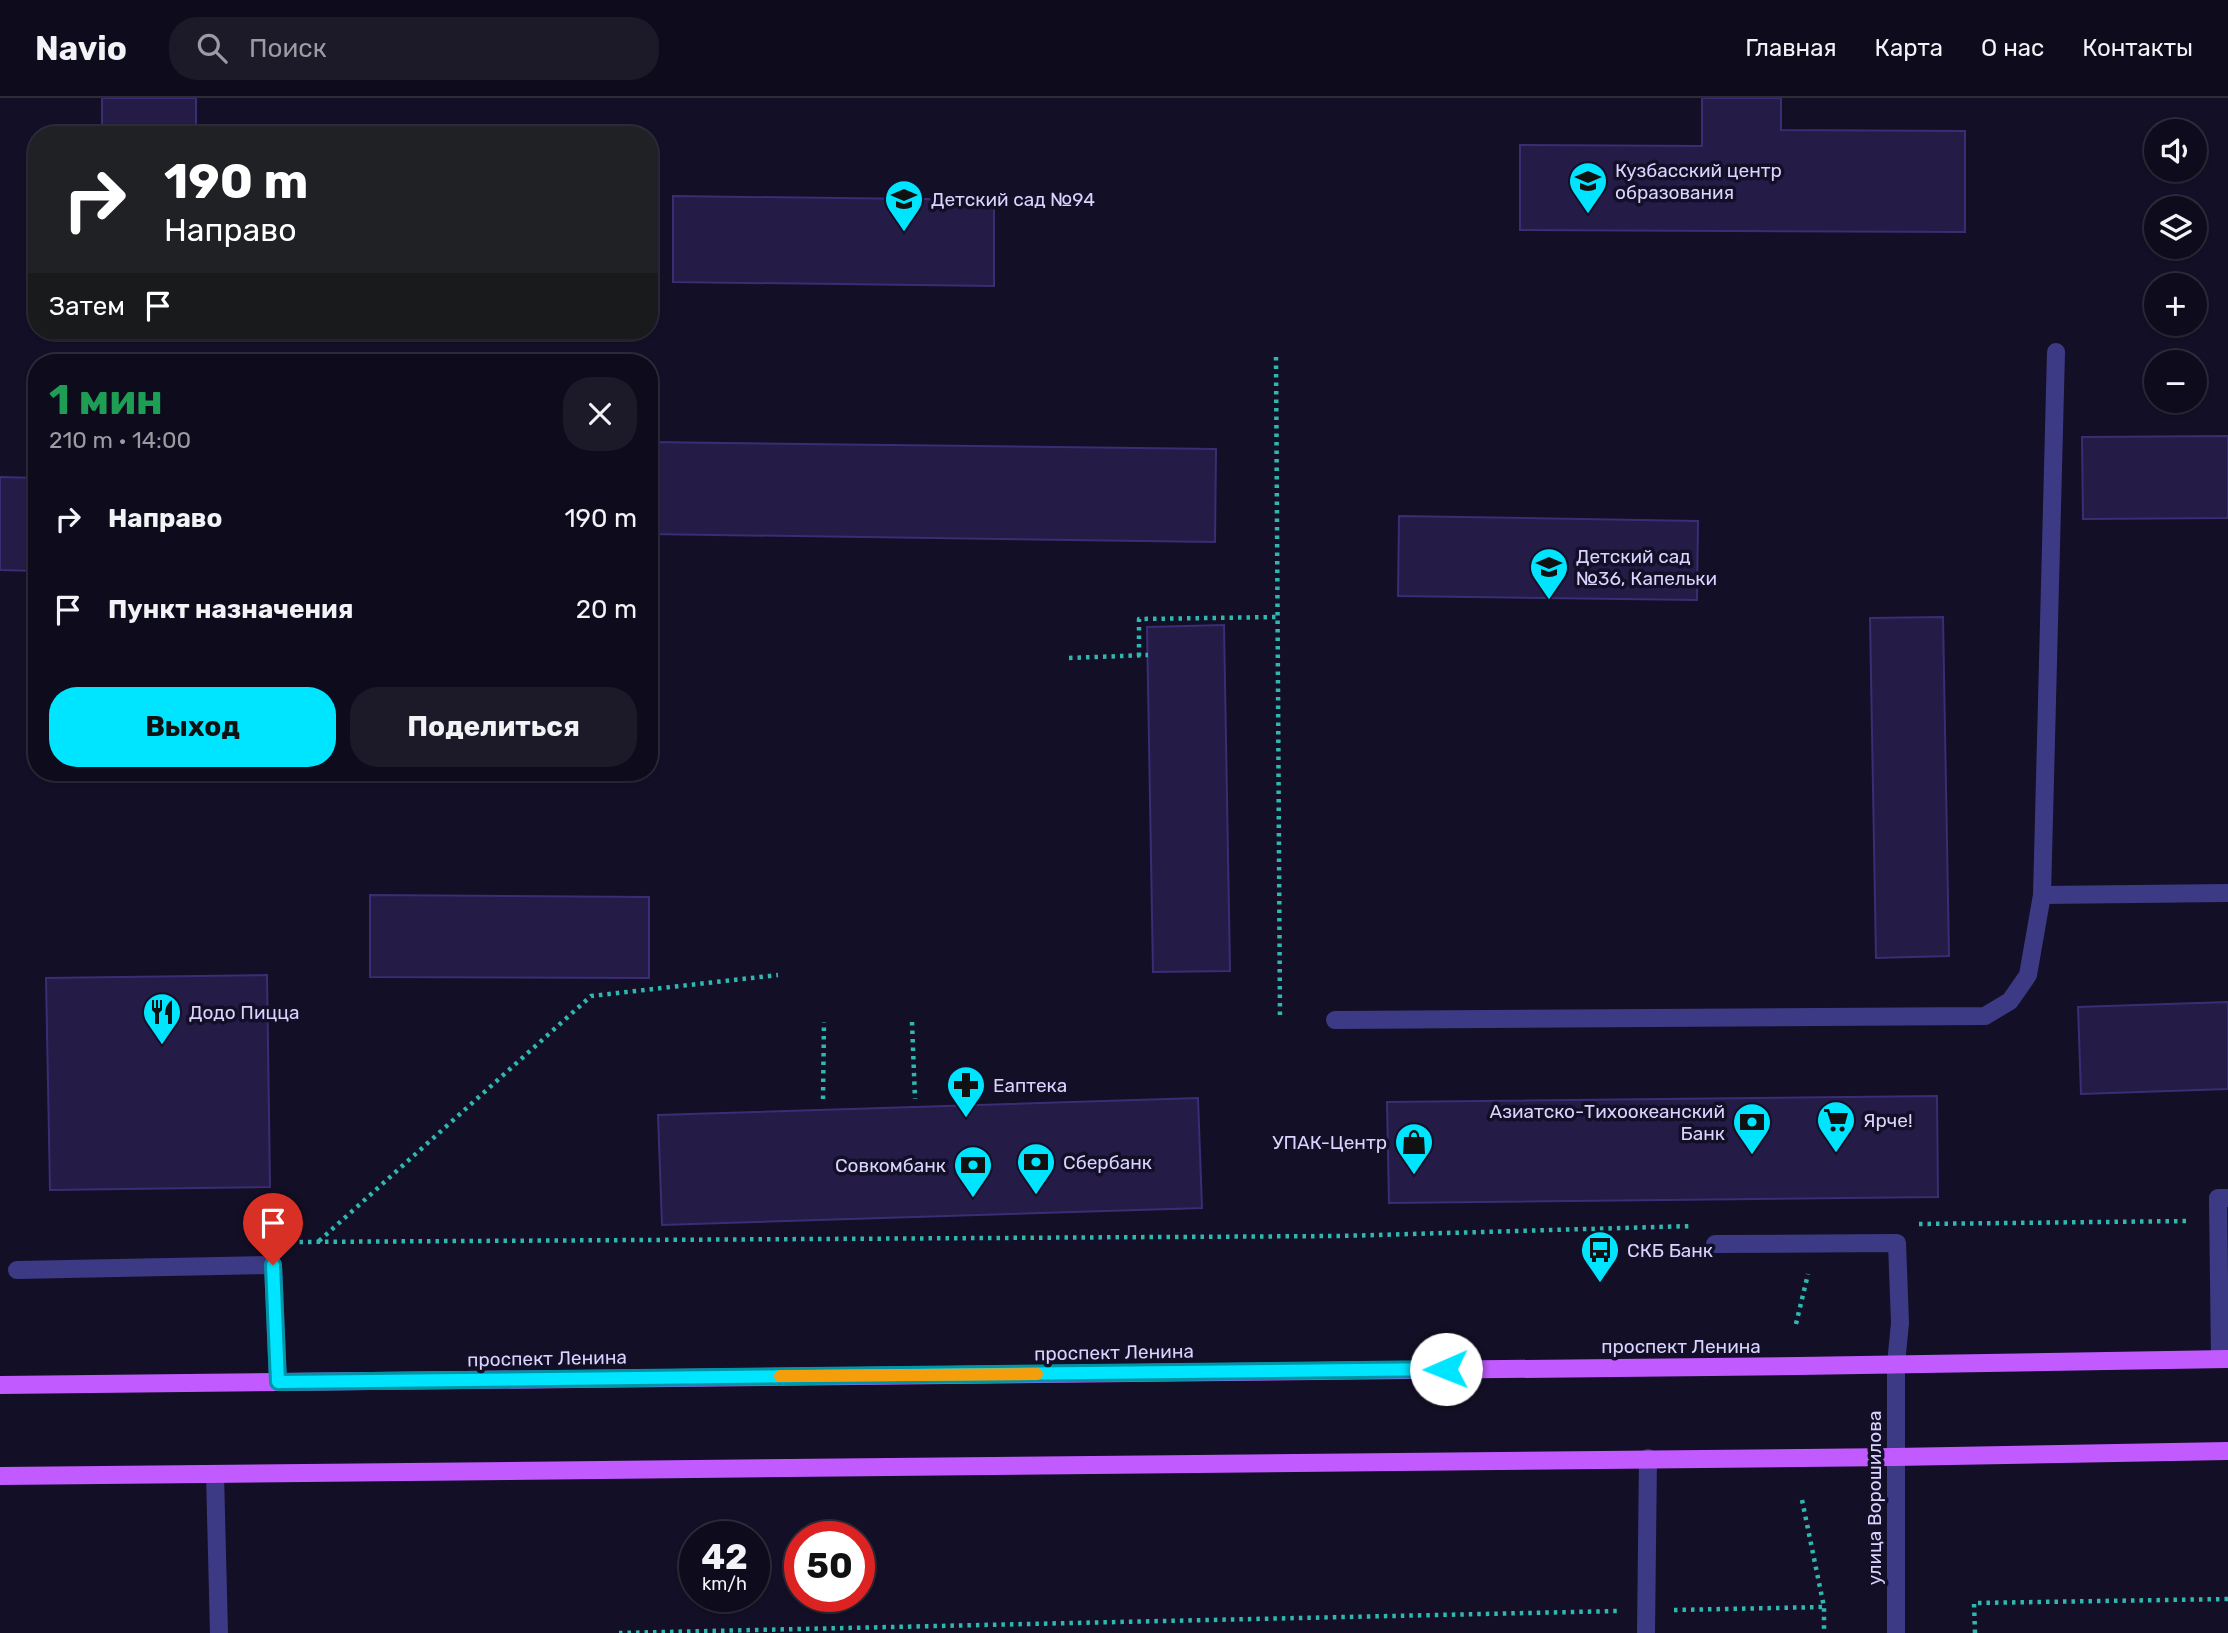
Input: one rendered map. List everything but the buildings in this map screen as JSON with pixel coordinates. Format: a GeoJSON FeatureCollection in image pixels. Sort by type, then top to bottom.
{"type":"FeatureCollection","features":[{"type":"Feature","properties":{"kind":"main road","name":"проспект Ленина"},"geometry":{"type":"LineString","coordinates":[[0,1385],[2224,1359]]}},
{"type":"Feature","properties":{"kind":"main road"},"geometry":{"type":"LineString","coordinates":[[0,1476],[1895,1457],[2228,1451]]}},
{"type":"Feature","properties":{"kind":"street"},"geometry":{"type":"LineString","coordinates":[[1335,1020],[1985,1016],[2010,1001],[2028,975],[2042,895],[2056,352]]}},
{"type":"Feature","properties":{"kind":"street"},"geometry":{"type":"LineString","coordinates":[[2042,895],[2228,893]]}},
{"type":"Feature","properties":{"kind":"street"},"geometry":{"type":"LineString","coordinates":[[2224,1359],[2217,1220],[2218,1198],[2228,1198]]}},
{"type":"Feature","properties":{"kind":"street","name":"улица Ворошилова"},"geometry":{"type":"LineString","coordinates":[[1715,1244],[1898,1243],[1900,1323],[1896,1364],[1896,1633]]}},
{"type":"Feature","properties":{"kind":"street"},"geometry":{"type":"LineString","coordinates":[[17,1270],[273,1265],[278,1382]]}},
{"type":"Feature","properties":{"kind":"street"},"geometry":{"type":"LineString","coordinates":[[1646,1633],[1648,1458]]}},
{"type":"Feature","properties":{"kind":"street"},"geometry":{"type":"LineString","coordinates":[[215,1474],[219,1633]]}},
{"type":"Feature","properties":{"kind":"path"},"geometry":{"type":"LineString","coordinates":[[1276,358],[1280,1020]]}},
{"type":"Feature","properties":{"kind":"path"},"geometry":{"type":"LineString","coordinates":[[1139,656],[1139,619],[1278,617]]}},
{"type":"Feature","properties":{"kind":"path"},"geometry":{"type":"LineString","coordinates":[[1069,658],[1148,655]]}},
{"type":"Feature","properties":{"kind":"path"},"geometry":{"type":"LineString","coordinates":[[318,1242],[591,996],[778,975]]}},
{"type":"Feature","properties":{"kind":"path"},"geometry":{"type":"LineString","coordinates":[[823,1099],[824,1022]]}},
{"type":"Feature","properties":{"kind":"path"},"geometry":{"type":"LineString","coordinates":[[912,1022],[915,1099]]}},
{"type":"Feature","properties":{"kind":"path"},"geometry":{"type":"LineString","coordinates":[[1907,1224],[2217,1220]]}},
{"type":"Feature","properties":{"kind":"path"},"geometry":{"type":"LineString","coordinates":[[290,1242],[1340,1236],[1695,1226]]}},
{"type":"Feature","properties":{"kind":"path"},"geometry":{"type":"LineString","coordinates":[[1802,1500],[1824,1607],[1824,1633]]}},
{"type":"Feature","properties":{"kind":"path"},"geometry":{"type":"LineString","coordinates":[[1975,1633],[1974,1603],[2228,1599]]}},
{"type":"Feature","properties":{"kind":"path"},"geometry":{"type":"LineString","coordinates":[[619,1633],[1824,1607]]}},
{"type":"Feature","properties":{"kind":"slow traffic"},"geometry":{"type":"LineString","coordinates":[[780,1376],[1037,1374]]}},
{"type":"Feature","properties":{"kind":"place","name":"Кузбасский центр образования"},"geometry":{"type":"Point","coordinates":[1588,215]}},
{"type":"Feature","properties":{"kind":"place","name":"Детский сад №94"},"geometry":{"type":"Point","coordinates":[904,233]}},
{"type":"Feature","properties":{"kind":"place","name":"Детский сад №36, Капельки"},"geometry":{"type":"Point","coordinates":[1549,601]}},
{"type":"Feature","properties":{"kind":"place","name":"Додо Пицца"},"geometry":{"type":"Point","coordinates":[162,1046]}},
{"type":"Feature","properties":{"kind":"place","name":"Еаптека"},"geometry":{"type":"Point","coordinates":[966,1119]}},
{"type":"Feature","properties":{"kind":"place","name":"Ярче!"},"geometry":{"type":"Point","coordinates":[1836,1154]}},
{"type":"Feature","properties":{"kind":"place","name":"Азиатско-Тихоокеанский Банк"},"geometry":{"type":"Point","coordinates":[1752,1156]}},
{"type":"Feature","properties":{"kind":"place","name":"УПАК-Центр"},"geometry":{"type":"Point","coordinates":[1414,1176]}},
{"type":"Feature","properties":{"kind":"place","name":"Сбербанк"},"geometry":{"type":"Point","coordinates":[1036,1196]}},
{"type":"Feature","properties":{"kind":"place","name":"Совкомбанк"},"geometry":{"type":"Point","coordinates":[973,1199]}},
{"type":"Feature","properties":{"kind":"place","name":"СКБ Банк"},"geometry":{"type":"Point","coordinates":[1600,1284]}},
{"type":"Feature","properties":{"kind":"route"},"geometry":{"type":"LineString","coordinates":[[273,1265],[278,1382],[1446,1369]]}}]}
